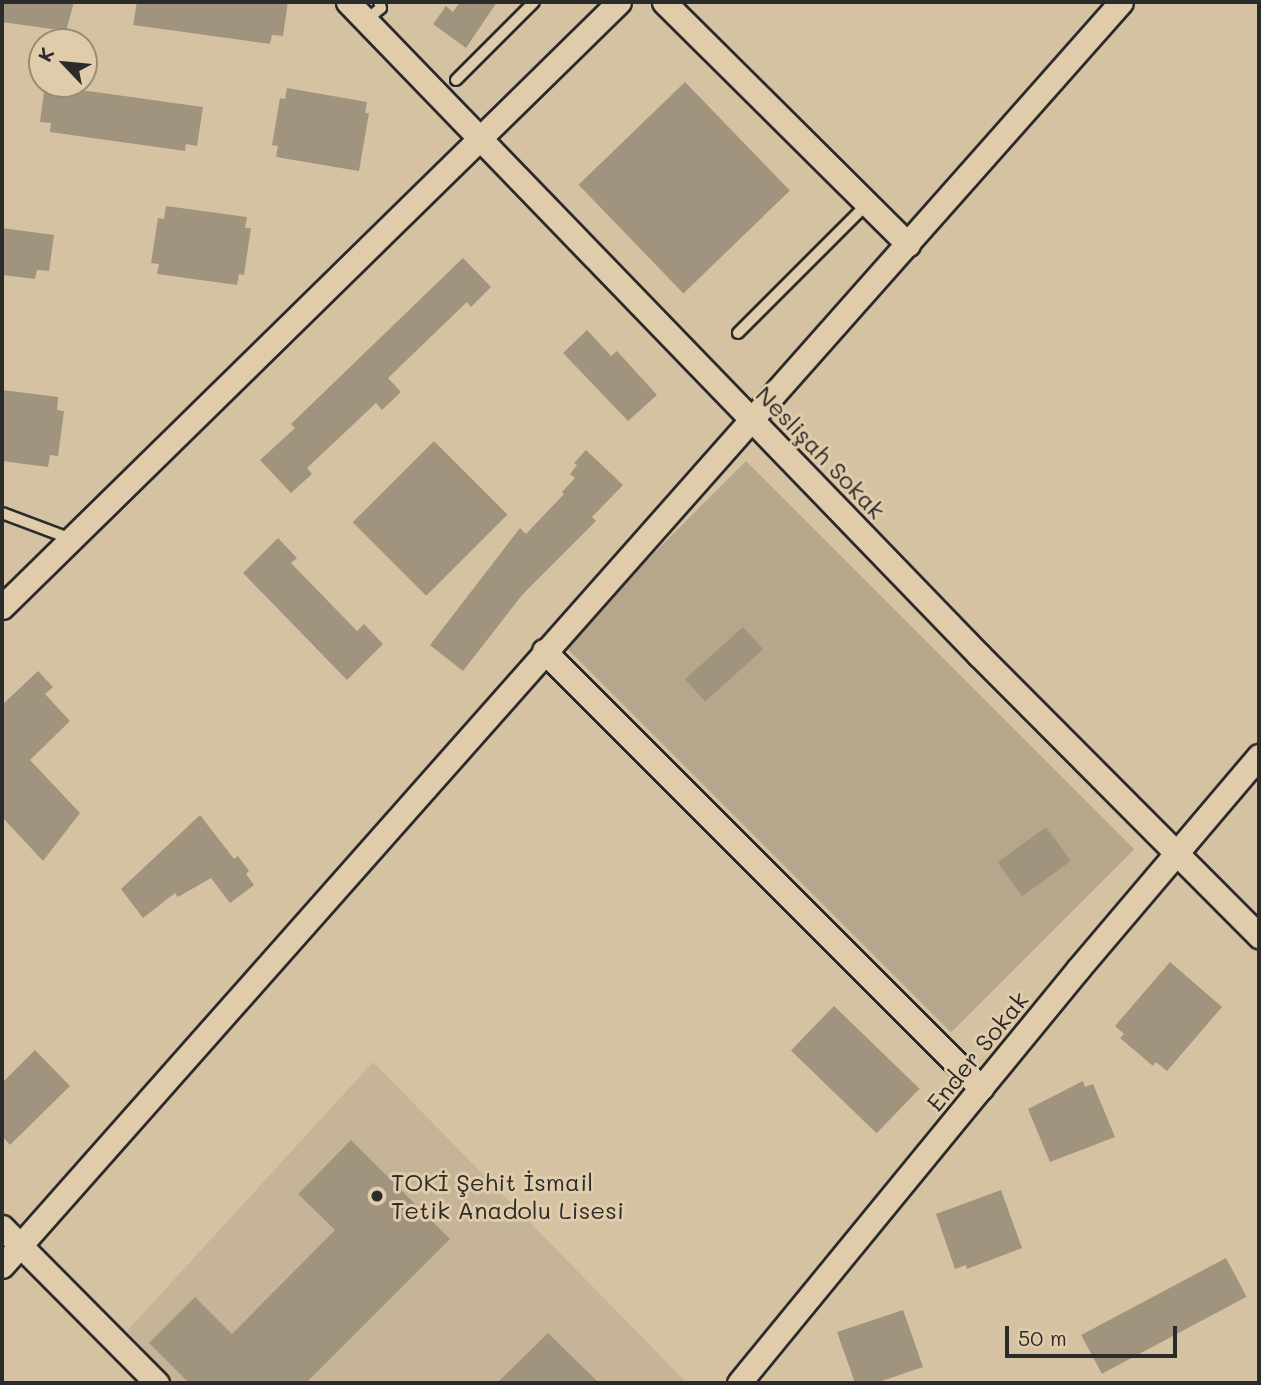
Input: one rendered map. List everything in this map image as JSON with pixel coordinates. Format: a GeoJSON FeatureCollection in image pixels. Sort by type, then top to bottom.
{"type":"FeatureCollection","features":[{"type":"Feature","properties":{"kind":"street","name":"Neslişah Sokak"},"geometry":{"type":"LineString","coordinates":[[348,2],[372,11],[479,136],[1259,936]]}},
{"type":"Feature","properties":{"kind":"street"},"geometry":{"type":"LineString","coordinates":[[2,607],[479,136],[619,2]]}},
{"type":"Feature","properties":{"kind":"street"},"geometry":{"type":"LineString","coordinates":[[664,2],[865,206],[908,244]]}},
{"type":"Feature","properties":{"kind":"street"},"geometry":{"type":"LineString","coordinates":[[2,1266],[1121,2]]}},
{"type":"Feature","properties":{"kind":"street"},"geometry":{"type":"LineString","coordinates":[[544,651],[981,1088]]}},
{"type":"Feature","properties":{"kind":"street","name":"Ender Sokak"},"geometry":{"type":"LineString","coordinates":[[739,1383],[1176,852],[1259,756]]}},
{"type":"Feature","properties":{"kind":"street"},"geometry":{"type":"LineString","coordinates":[[2,1227],[157,1383]]}},
{"type":"Feature","properties":{"kind":"lane"},"geometry":{"type":"LineString","coordinates":[[456,80],[534,2]]}},
{"type":"Feature","properties":{"kind":"lane"},"geometry":{"type":"LineString","coordinates":[[738,333],[865,206]]}},
{"type":"Feature","properties":{"kind":"lane"},"geometry":{"type":"LineString","coordinates":[[2,513],[71,539]]}},
{"type":"Feature","properties":{"kind":"shaded area"},"geometry":{"type":"Polygon","coordinates":[[[746,461],[1134,849],[951,1032],[563,644],[746,461]]]}},
{"type":"Feature","properties":{"kind":"shaded area","name":"TOKİ Şehit İsmail Tetik Anadolu Lisesi"},"geometry":{"type":"Polygon","coordinates":[[[373,1062],[687,1383],[175,1383],[127,1331],[373,1062]]]}},
{"type":"Feature","properties":{"kind":"building"},"geometry":{"type":"Polygon","coordinates":[[[2,2],[74,2],[67,28],[2,22],[2,2]]]}},
{"type":"Feature","properties":{"kind":"building"},"geometry":{"type":"Polygon","coordinates":[[[137,2],[288,2],[283,36],[272,35],[270,44],[133,25],[137,2]]]}},
{"type":"Feature","properties":{"kind":"building"},"geometry":{"type":"Polygon","coordinates":[[[460,2],[497,2],[466,48],[433,24],[446,6],[453,12],[460,2]]]}},
{"type":"Feature","properties":{"kind":"building"},"geometry":{"type":"Polygon","coordinates":[[[685,82],[790,191],[683,293],[579,185],[685,82]]]}},
{"type":"Feature","properties":{"kind":"building"},"geometry":{"type":"Polygon","coordinates":[[[287,88],[367,102],[365,113],[369,113],[359,171],[276,157],[278,146],[272,145],[280,98],[285,99],[287,88]]]}},
{"type":"Feature","properties":{"kind":"building"},"geometry":{"type":"Polygon","coordinates":[[[98,92],[203,107],[197,146],[186,144],[185,151],[50,132],[51,123],[40,122],[43,98],[98,98],[98,92]]]}},
{"type":"Feature","properties":{"kind":"building"},"geometry":{"type":"Polygon","coordinates":[[[166,206],[247,217],[245,228],[251,228],[244,275],[239,274],[237,285],[157,274],[159,264],[151,263],[158,218],[164,219],[166,206]]]}},
{"type":"Feature","properties":{"kind":"building"},"geometry":{"type":"Polygon","coordinates":[[[2,228],[54,235],[49,271],[37,270],[35,279],[2,275],[2,228]]]}},
{"type":"Feature","properties":{"kind":"building"},"geometry":{"type":"Polygon","coordinates":[[[463,258],[491,287],[471,307],[467,302],[388,378],[401,392],[382,410],[376,403],[307,468],[312,474],[291,493],[260,460],[295,428],[291,424],[463,258]]]}},
{"type":"Feature","properties":{"kind":"building"},"geometry":{"type":"Polygon","coordinates":[[[587,330],[611,356],[617,351],[657,395],[628,421],[563,353],[587,330]]]}},
{"type":"Feature","properties":{"kind":"building"},"geometry":{"type":"Polygon","coordinates":[[[2,390],[58,397],[57,410],[64,411],[58,456],[50,455],[48,467],[2,461],[2,390]]]}},
{"type":"Feature","properties":{"kind":"building"},"geometry":{"type":"Polygon","coordinates":[[[434,441],[508,515],[426,596],[353,522],[434,441]]]}},
{"type":"Feature","properties":{"kind":"building"},"geometry":{"type":"Polygon","coordinates":[[[586,450],[623,485],[592,517],[596,521],[522,595],[463,671],[430,645],[520,528],[526,534],[564,494],[562,492],[575,478],[570,474],[577,465],[574,463],[586,450]]]}},
{"type":"Feature","properties":{"kind":"building"},"geometry":{"type":"Polygon","coordinates":[[[278,538],[297,558],[291,563],[357,631],[364,624],[383,644],[347,680],[243,573],[278,538]]]}},
{"type":"Feature","properties":{"kind":"building"},"geometry":{"type":"Polygon","coordinates":[[[743,627],[763,649],[705,701],[685,679],[743,627]]]}},
{"type":"Feature","properties":{"kind":"building"},"geometry":{"type":"Polygon","coordinates":[[[38,671],[53,687],[45,694],[70,721],[30,760],[80,813],[43,861],[2,817],[2,705],[38,671]]]}},
{"type":"Feature","properties":{"kind":"building"},"geometry":{"type":"Polygon","coordinates":[[[200,815],[234,859],[238,856],[249,871],[246,874],[254,885],[230,903],[211,878],[178,897],[175,893],[143,918],[121,889],[200,815]]]}},
{"type":"Feature","properties":{"kind":"building"},"geometry":{"type":"Polygon","coordinates":[[[1046,827],[1071,861],[1022,896],[997,862],[1046,827]]]}},
{"type":"Feature","properties":{"kind":"building"},"geometry":{"type":"Polygon","coordinates":[[[1170,962],[1222,1007],[1167,1071],[1156,1062],[1153,1066],[1120,1038],[1124,1034],[1115,1026],[1170,962]]]}},
{"type":"Feature","properties":{"kind":"building"},"geometry":{"type":"Polygon","coordinates":[[[834,1006],[920,1089],[877,1133],[791,1051],[834,1006]]]}},
{"type":"Feature","properties":{"kind":"building"},"geometry":{"type":"Polygon","coordinates":[[[35,1050],[70,1086],[10,1145],[2,1136],[2,1083],[35,1050]]]}},
{"type":"Feature","properties":{"kind":"building"},"geometry":{"type":"Polygon","coordinates":[[[1083,1081],[1085,1087],[1093,1084],[1115,1137],[1050,1162],[1028,1109],[1083,1081]]]}},
{"type":"Feature","properties":{"kind":"building"},"geometry":{"type":"Polygon","coordinates":[[[351,1140],[450,1239],[306,1383],[189,1383],[149,1343],[195,1297],[232,1334],[335,1230],[298,1194],[351,1140]]]}},
{"type":"Feature","properties":{"kind":"building"},"geometry":{"type":"Polygon","coordinates":[[[1001,1190],[1022,1248],[967,1269],[966,1265],[955,1269],[936,1214],[1001,1190]]]}},
{"type":"Feature","properties":{"kind":"building"},"geometry":{"type":"Polygon","coordinates":[[[1226,1258],[1247,1297],[1102,1374],[1081,1335],[1226,1258]]]}},
{"type":"Feature","properties":{"kind":"building"},"geometry":{"type":"Polygon","coordinates":[[[903,1310],[923,1367],[876,1383],[855,1383],[837,1332],[903,1310]]]}},
{"type":"Feature","properties":{"kind":"building"},"geometry":{"type":"Polygon","coordinates":[[[548,1333],[599,1383],[497,1383],[548,1333]]]}},
{"type":"Feature","properties":{"kind":"place","name":"TOKİ Şehit İsmail Tetik Anadolu Lisesi"},"geometry":{"type":"Point","coordinates":[377,1196]}}]}
